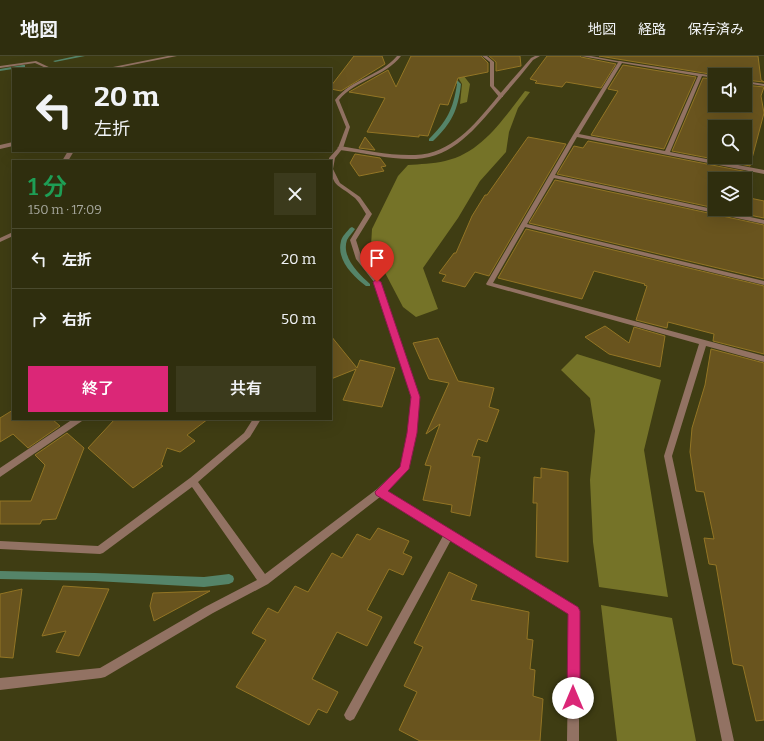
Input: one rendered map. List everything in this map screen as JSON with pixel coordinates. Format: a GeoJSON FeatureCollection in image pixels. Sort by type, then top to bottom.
{"type":"FeatureCollection","features":[{"type":"Feature","properties":{"kind":"street"},"geometry":{"type":"LineString","coordinates":[[110,68],[175,56]]}},
{"type":"Feature","properties":{"kind":"street"},"geometry":{"type":"LineString","coordinates":[[332,160],[340,148],[348,127],[337,100],[340,94],[360,80],[388,67],[399,56]]}},
{"type":"Feature","properties":{"kind":"street"},"geometry":{"type":"LineString","coordinates":[[484,56],[492,62],[492,86],[501,96]]}},
{"type":"Feature","properties":{"kind":"street"},"geometry":{"type":"LineString","coordinates":[[340,148],[417,157],[432,154],[455,144],[464,138],[532,59],[538,56]]}},
{"type":"Feature","properties":{"kind":"street"},"geometry":{"type":"LineString","coordinates":[[582,56],[708,76]]}},
{"type":"Feature","properties":{"kind":"street"},"geometry":{"type":"LineString","coordinates":[[0,67],[36,62],[49,68]]}},
{"type":"Feature","properties":{"kind":"street"},"geometry":{"type":"LineString","coordinates":[[621,62],[576,135],[489,284],[764,359]]}},
{"type":"Feature","properties":{"kind":"street"},"geometry":{"type":"LineString","coordinates":[[667,153],[700,75]]}},
{"type":"Feature","properties":{"kind":"street"},"geometry":{"type":"LineString","coordinates":[[752,83],[764,85]]}},
{"type":"Feature","properties":{"kind":"street"},"geometry":{"type":"LineString","coordinates":[[576,135],[764,172]]}},
{"type":"Feature","properties":{"kind":"street"},"geometry":{"type":"LineString","coordinates":[[0,147],[12,144]]}},
{"type":"Feature","properties":{"kind":"street"},"geometry":{"type":"LineString","coordinates":[[0,684],[101,673],[209,610],[264,581],[380,492],[404,469],[412,433],[415,397],[377,282],[359,259],[353,240],[369,214],[358,198],[338,184],[332,171]]}},
{"type":"Feature","properties":{"kind":"street"},"geometry":{"type":"LineString","coordinates":[[552,176],[764,222]]}},
{"type":"Feature","properties":{"kind":"street"},"geometry":{"type":"LineString","coordinates":[[524,225],[764,283]]}},
{"type":"Feature","properties":{"kind":"street"},"geometry":{"type":"LineString","coordinates":[[0,240],[12,234]]}},
{"type":"Feature","properties":{"kind":"street"},"geometry":{"type":"LineString","coordinates":[[703,343],[668,456],[728,741]]}},
{"type":"Feature","properties":{"kind":"street"},"geometry":{"type":"LineString","coordinates":[[0,473],[78,420]]}},
{"type":"Feature","properties":{"kind":"street"},"geometry":{"type":"LineString","coordinates":[[0,545],[100,550],[193,480],[247,435],[256,420]]}},
{"type":"Feature","properties":{"kind":"street"},"geometry":{"type":"LineString","coordinates":[[193,480],[264,581]]}},
{"type":"Feature","properties":{"kind":"street"},"geometry":{"type":"LineString","coordinates":[[380,492],[574,611],[573,741]]}},
{"type":"Feature","properties":{"kind":"street"},"geometry":{"type":"LineString","coordinates":[[350,715],[449,534]]}},
{"type":"Feature","properties":{"kind":"shaded area"},"geometry":{"type":"Polygon","coordinates":[[[460,71],[470,84],[467,102],[460,104],[462,84],[457,76],[460,71]]]}},
{"type":"Feature","properties":{"kind":"shaded area"},"geometry":{"type":"Polygon","coordinates":[[[525,91],[530,92],[518,108],[509,132],[506,152],[480,181],[458,218],[423,268],[438,309],[416,317],[403,307],[371,246],[372,229],[398,176],[408,165],[445,161],[470,151],[491,134],[525,91]]]}},
{"type":"Feature","properties":{"kind":"shaded area"},"geometry":{"type":"Polygon","coordinates":[[[577,354],[661,380],[644,450],[668,597],[599,587],[593,542],[590,480],[595,431],[590,398],[561,370],[577,354]]]}},
{"type":"Feature","properties":{"kind":"shaded area"},"geometry":{"type":"Polygon","coordinates":[[[601,605],[672,618],[696,741],[617,741],[601,605]]]}},
{"type":"Feature","properties":{"kind":"building"},"geometry":{"type":"Polygon","coordinates":[[[354,56],[382,56],[385,64],[341,91],[332,89],[332,85],[354,56]]]}},
{"type":"Feature","properties":{"kind":"building"},"geometry":{"type":"Polygon","coordinates":[[[411,56],[481,56],[488,63],[488,72],[458,78],[448,105],[440,104],[428,136],[419,135],[419,137],[367,132],[385,98],[349,92],[388,70],[396,87],[411,56]]]}},
{"type":"Feature","properties":{"kind":"building"},"geometry":{"type":"Polygon","coordinates":[[[489,56],[520,56],[521,66],[496,71],[496,62],[489,56]]]}},
{"type":"Feature","properties":{"kind":"building"},"geometry":{"type":"Polygon","coordinates":[[[547,56],[580,56],[616,64],[601,88],[566,82],[562,87],[535,83],[537,81],[530,79],[547,56]]]}},
{"type":"Feature","properties":{"kind":"building"},"geometry":{"type":"Polygon","coordinates":[[[599,56],[758,56],[761,80],[764,82],[752,81],[752,68],[708,68],[708,74],[599,56]]]}},
{"type":"Feature","properties":{"kind":"building"},"geometry":{"type":"Polygon","coordinates":[[[623,65],[696,77],[664,149],[591,135],[618,91],[608,89],[623,65]]]}},
{"type":"Feature","properties":{"kind":"building"},"geometry":{"type":"Polygon","coordinates":[[[703,78],[708,78],[708,112],[752,112],[752,86],[764,87],[761,96],[764,113],[752,158],[752,120],[708,120],[708,158],[672,151],[703,78]]]}},
{"type":"Feature","properties":{"kind":"building"},"geometry":{"type":"Polygon","coordinates":[[[365,137],[375,150],[359,148],[365,137]]]}},
{"type":"Feature","properties":{"kind":"building"},"geometry":{"type":"Polygon","coordinates":[[[528,137],[566,144],[489,276],[475,272],[465,287],[442,281],[446,275],[439,273],[454,253],[456,253],[472,216],[485,195],[487,195],[528,137]]]}},
{"type":"Feature","properties":{"kind":"building"},"geometry":{"type":"Polygon","coordinates":[[[588,141],[748,172],[708,172],[708,206],[557,174],[574,146],[583,148],[588,141]]]}},
{"type":"Feature","properties":{"kind":"building"},"geometry":{"type":"Polygon","coordinates":[[[355,154],[380,158],[386,166],[381,167],[384,171],[359,176],[350,163],[355,154]]]}},
{"type":"Feature","properties":{"kind":"building"},"geometry":{"type":"Polygon","coordinates":[[[740,164],[751,164],[750,166],[740,164]]]}},
{"type":"Feature","properties":{"kind":"building"},"geometry":{"type":"Polygon","coordinates":[[[555,180],[708,213],[708,216],[722,216],[764,225],[764,279],[529,223],[555,180]]]}},
{"type":"Feature","properties":{"kind":"building"},"geometry":{"type":"Polygon","coordinates":[[[752,198],[764,201],[764,218],[752,216],[752,198]]]}},
{"type":"Feature","properties":{"kind":"building"},"geometry":{"type":"Polygon","coordinates":[[[526,229],[764,286],[764,354],[713,341],[714,334],[668,322],[667,328],[636,320],[647,286],[644,285],[645,284],[594,271],[582,299],[498,278],[526,229]]]}},
{"type":"Feature","properties":{"kind":"building"},"geometry":{"type":"Polygon","coordinates":[[[605,326],[629,343],[634,327],[665,336],[660,367],[609,354],[585,337],[605,326]]]}},
{"type":"Feature","properties":{"kind":"building"},"geometry":{"type":"Polygon","coordinates":[[[332,337],[357,368],[360,360],[395,368],[382,407],[343,400],[356,369],[332,379],[332,337]]]}},
{"type":"Feature","properties":{"kind":"building"},"geometry":{"type":"Polygon","coordinates":[[[438,338],[458,381],[494,388],[489,407],[499,410],[487,442],[478,439],[472,456],[480,457],[470,516],[451,512],[452,505],[423,500],[431,466],[425,465],[440,424],[426,434],[449,383],[429,379],[413,343],[438,338]]]}},
{"type":"Feature","properties":{"kind":"building"},"geometry":{"type":"Polygon","coordinates":[[[711,349],[764,363],[764,720],[756,721],[743,666],[733,664],[716,565],[709,564],[704,538],[714,539],[704,492],[696,491],[690,452],[692,428],[705,385],[711,349]]]}},
{"type":"Feature","properties":{"kind":"building"},"geometry":{"type":"Polygon","coordinates":[[[12,411],[12,420],[53,420],[60,426],[28,448],[13,434],[0,442],[0,418],[12,411]]]}},
{"type":"Feature","properties":{"kind":"building"},"geometry":{"type":"Polygon","coordinates":[[[114,420],[207,420],[187,435],[195,441],[180,452],[167,448],[161,465],[163,466],[133,488],[88,448],[114,420]]]}},
{"type":"Feature","properties":{"kind":"building"},"geometry":{"type":"Polygon","coordinates":[[[67,433],[84,448],[56,519],[42,520],[40,524],[0,524],[0,501],[31,501],[45,465],[35,455],[67,433]]]}},
{"type":"Feature","properties":{"kind":"building"},"geometry":{"type":"Polygon","coordinates":[[[541,468],[568,472],[568,562],[536,557],[537,503],[533,503],[534,477],[541,478],[541,468]]]}},
{"type":"Feature","properties":{"kind":"building"},"geometry":{"type":"Polygon","coordinates":[[[378,528],[409,541],[403,553],[412,557],[403,575],[389,569],[367,610],[382,617],[367,646],[337,632],[312,679],[338,692],[327,713],[318,709],[309,725],[236,687],[266,640],[252,633],[268,608],[278,613],[295,586],[308,592],[332,553],[342,558],[357,534],[370,540],[378,528]]]}},
{"type":"Feature","properties":{"kind":"building"},"geometry":{"type":"Polygon","coordinates":[[[449,572],[477,585],[471,600],[529,612],[527,639],[533,640],[530,669],[535,670],[533,696],[543,699],[540,741],[420,741],[399,730],[417,692],[404,686],[423,647],[414,643],[449,572]]]}},
{"type":"Feature","properties":{"kind":"building"},"geometry":{"type":"Polygon","coordinates":[[[63,586],[109,589],[79,656],[56,652],[66,631],[42,636],[63,586]]]}},
{"type":"Feature","properties":{"kind":"building"},"geometry":{"type":"Polygon","coordinates":[[[22,589],[13,658],[0,657],[0,594],[22,589]]]}},
{"type":"Feature","properties":{"kind":"building"},"geometry":{"type":"Polygon","coordinates":[[[210,591],[154,621],[150,606],[153,593],[210,591]]]}},
{"type":"Feature","properties":{"kind":"waterway"},"geometry":{"type":"LineString","coordinates":[[55,61],[83,56]]}},
{"type":"Feature","properties":{"kind":"waterway"},"geometry":{"type":"LineString","coordinates":[[0,70],[23,66]]}},
{"type":"Feature","properties":{"kind":"waterway"},"geometry":{"type":"LineString","coordinates":[[431,140],[444,127],[454,109],[459,84],[450,74]]}},
{"type":"Feature","properties":{"kind":"waterway"},"geometry":{"type":"LineString","coordinates":[[352,229],[344,240],[344,254],[349,266],[368,285]]}},
{"type":"Feature","properties":{"kind":"waterway"},"geometry":{"type":"LineString","coordinates":[[0,575],[95,577],[204,582],[229,579]]}},
{"type":"Feature","properties":{"kind":"route"},"geometry":{"type":"LineString","coordinates":[[377,282],[381,299],[402,353],[415,397],[412,433],[404,469],[380,492],[574,611],[573,698]]}}]}
